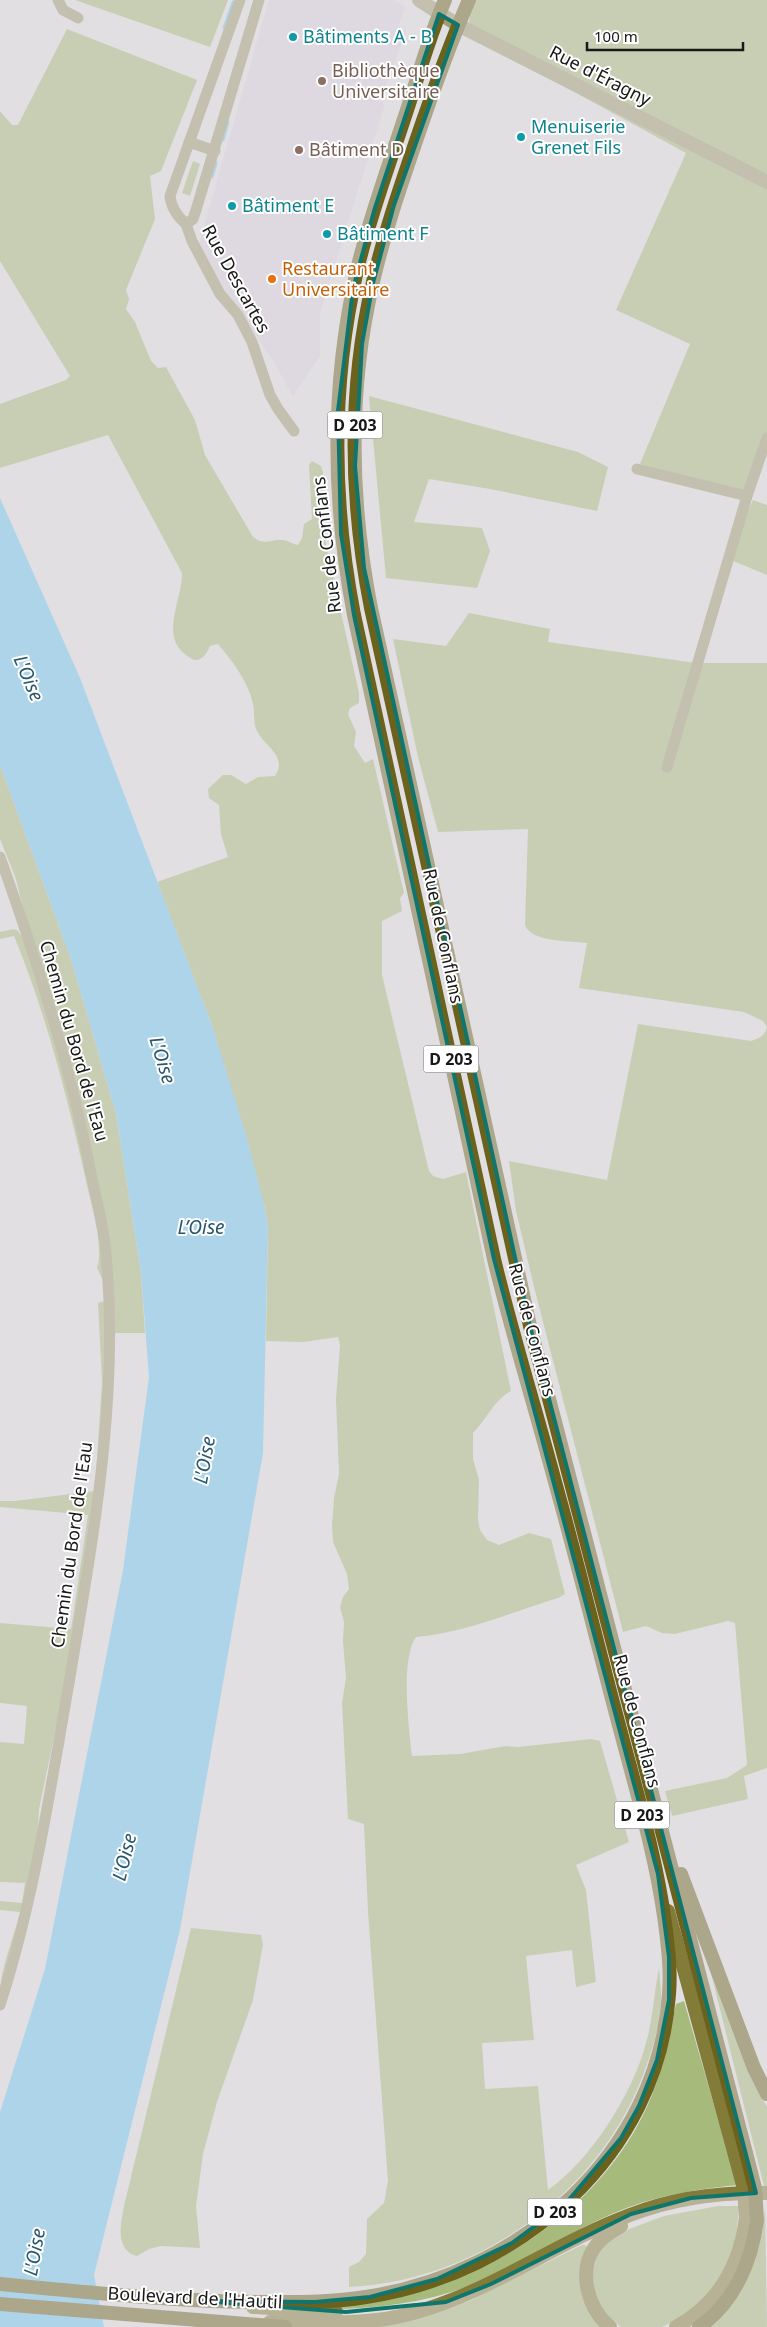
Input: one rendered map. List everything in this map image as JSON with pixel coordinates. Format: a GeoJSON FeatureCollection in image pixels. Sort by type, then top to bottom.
{"type":"FeatureCollection","features":[{"type":"Feature","properties":{"kind":"main road","name":"Rue de Conflans"},"geometry":{"type":"LineString","coordinates":[[445,0],[374,211],[353,289],[344,343],[338,411],[337,474],[341,534],[356,622],[496,1267],[555,1481],[658,1874]]}},
{"type":"Feature","properties":{"kind":"main road","name":"Rue de Conflans"},"geometry":{"type":"LineString","coordinates":[[469,0],[458,25],[394,205],[369,302],[359,364],[355,425],[356,487],[360,541],[371,608],[526,1309],[659,1820]]}},
{"type":"Feature","properties":{"kind":"main road"},"geometry":{"type":"LineString","coordinates":[[659,1820],[720,1975],[754,2068],[767,2094]]}},
{"type":"Feature","properties":{"kind":"main road","name":"D 203"},"geometry":{"type":"LineString","coordinates":[[659,1820],[741,2156],[755,2188],[751,2219],[752,2250],[740,2278],[718,2311],[699,2327]]}},
{"type":"Feature","properties":{"kind":"main road"},"geometry":{"type":"LineString","coordinates":[[658,1874],[741,2156]]}},
{"type":"Feature","properties":{"kind":"main road","name":"D 203"},"geometry":{"type":"LineString","coordinates":[[203,2301],[315,2302],[370,2297],[413,2287],[453,2273],[492,2255],[536,2227],[567,2202],[595,2173],[621,2138],[640,2106],[657,2060],[666,2022],[670,1982],[669,1957],[658,1874]]}},
{"type":"Feature","properties":{"kind":"main road","name":"Boulevard de l'Hautil"},"geometry":{"type":"LineString","coordinates":[[0,2304],[228,2322],[380,2320],[412,2314],[491,2284],[618,2219],[659,2205],[710,2195],[767,2193]]}},
{"type":"Feature","properties":{"kind":"main road","name":"D 203"},"geometry":{"type":"LineString","coordinates":[[610,2327],[599,2316],[588,2292],[587,2269],[591,2255],[598,2243],[612,2232],[659,2205]]}},
{"type":"Feature","properties":{"kind":"main road","name":"D 203"},"geometry":{"type":"LineString","coordinates":[[676,2327],[705,2306],[724,2283],[739,2253],[751,2219]]}},
{"type":"Feature","properties":{"kind":"main road","name":"Boulevard de l'Hautil"},"geometry":{"type":"LineString","coordinates":[[0,2284],[203,2301],[274,2309],[337,2312],[373,2312],[446,2302]]}},
{"type":"Feature","properties":{"kind":"main road"},"geometry":{"type":"LineString","coordinates":[[228,2322],[285,2327]]}},
{"type":"Feature","properties":{"kind":"street"},"geometry":{"type":"LineString","coordinates":[[58,0],[62,10],[78,18]]}},
{"type":"Feature","properties":{"kind":"street","name":"Rue Descartes"},"geometry":{"type":"LineString","coordinates":[[240,0],[170,196],[175,211],[186,224],[192,241],[220,294],[238,315],[252,342],[270,394],[294,431]]}},
{"type":"Feature","properties":{"kind":"street"},"geometry":{"type":"LineString","coordinates":[[186,224],[193,219],[259,0]]}},
{"type":"Feature","properties":{"kind":"street","name":"Rue d'Éragny"},"geometry":{"type":"LineString","coordinates":[[419,0],[458,25],[767,182]]}},
{"type":"Feature","properties":{"kind":"street"},"geometry":{"type":"LineString","coordinates":[[189,142],[215,151]]}},
{"type":"Feature","properties":{"kind":"street"},"geometry":{"type":"LineString","coordinates":[[667,767],[747,496],[767,438]]}},
{"type":"Feature","properties":{"kind":"street"},"geometry":{"type":"LineString","coordinates":[[637,469],[747,496]]}},
{"type":"Feature","properties":{"kind":"street","name":"Chemin du Bord de l'Eau"},"geometry":{"type":"LineString","coordinates":[[0,857],[60,1041],[84,1134],[104,1239],[109,1284],[110,1344],[101,1485],[87,1576],[27,1912],[0,2005]]}},
{"type":"Feature","properties":{"kind":"highlighted area"},"geometry":{"type":"Polygon","coordinates":[[[439,14],[458,25],[394,205],[373,283],[362,344],[355,466],[364,568],[530,1326],[756,2193],[691,2198],[631,2214],[491,2284],[446,2302],[346,2312],[203,2301],[315,2302],[370,2297],[437,2279],[512,2243],[567,2202],[621,2138],[639,2106],[657,2060],[669,2000],[669,1957],[658,1874],[494,1259],[354,615],[341,534],[338,411],[353,289],[374,211],[439,14]]]}},
{"type":"Feature","properties":{"kind":"shaded area"},"geometry":{"type":"Polygon","coordinates":[[[269,0],[394,0],[405,7],[398,27],[406,31],[380,101],[385,104],[320,312],[320,356],[293,396],[275,364],[223,288],[199,243],[269,0]]]}},
{"type":"Feature","properties":{"kind":"green space"},"geometry":{"type":"Polygon","coordinates":[[[75,0],[228,0],[210,47],[75,0]]]}},
{"type":"Feature","properties":{"kind":"green space"},"geometry":{"type":"Polygon","coordinates":[[[471,0],[767,0],[767,443],[746,495],[640,464],[690,344],[616,310],[686,153],[468,34],[471,0]]]}},
{"type":"Feature","properties":{"kind":"green space"},"geometry":{"type":"Polygon","coordinates":[[[67,29],[197,80],[161,171],[150,176],[155,219],[126,290],[129,299],[126,309],[135,322],[151,361],[158,368],[166,367],[195,420],[205,455],[253,537],[265,542],[284,540],[298,545],[302,538],[304,524],[312,519],[309,465],[312,461],[321,466],[323,472],[323,510],[326,545],[359,693],[359,703],[350,708],[348,714],[356,732],[354,746],[365,763],[373,759],[404,893],[400,898],[402,911],[382,921],[382,975],[429,1171],[433,1176],[443,1179],[466,1172],[511,1391],[500,1399],[473,1433],[473,1459],[479,1480],[478,1519],[480,1530],[487,1540],[499,1545],[529,1533],[551,1539],[565,1594],[488,1621],[435,1635],[416,1637],[411,1647],[407,1677],[412,1756],[460,1754],[506,1746],[518,1747],[591,1739],[600,1741],[629,1842],[576,1865],[586,1890],[596,1982],[576,1987],[572,1950],[526,1956],[534,2040],[482,2043],[485,2089],[538,2086],[548,2190],[580,2161],[621,2104],[640,2062],[648,2034],[659,1968],[661,2008],[650,2056],[623,2118],[596,2158],[564,2193],[527,2224],[486,2249],[442,2268],[396,2281],[349,2287],[349,2267],[359,2262],[366,2254],[367,2219],[384,2203],[388,2181],[368,1912],[364,1824],[348,1819],[342,1703],[346,1678],[343,1641],[344,1622],[340,1607],[343,1597],[349,1589],[347,1574],[333,1542],[332,1525],[334,1498],[339,1474],[336,1399],[340,1345],[338,1337],[303,1342],[266,1341],[268,1227],[264,1204],[213,1028],[157,882],[228,857],[221,834],[219,805],[209,798],[208,789],[223,775],[231,775],[246,784],[258,777],[275,776],[279,763],[274,752],[257,731],[248,687],[218,644],[210,646],[207,653],[197,660],[186,655],[178,647],[173,627],[182,573],[108,435],[0,468],[0,404],[66,380],[70,376],[0,261],[0,111],[12,125],[18,125],[67,29]]]}},
{"type":"Feature","properties":{"kind":"green space"},"geometry":{"type":"Polygon","coordinates":[[[193,161],[200,164],[190,196],[182,193],[193,161]]]}},
{"type":"Feature","properties":{"kind":"green space"},"geometry":{"type":"Polygon","coordinates":[[[369,396],[578,452],[608,467],[597,511],[490,489],[429,479],[414,522],[482,528],[490,551],[477,588],[386,578],[369,396]]]}},
{"type":"Feature","properties":{"kind":"green space"},"geometry":{"type":"Polygon","coordinates":[[[753,500],[767,505],[767,575],[726,558],[753,500]]]}},
{"type":"Feature","properties":{"kind":"green space"},"geometry":{"type":"Polygon","coordinates":[[[469,613],[550,629],[548,642],[696,663],[767,663],[767,1027],[763,1021],[744,1012],[579,988],[587,943],[543,938],[528,931],[525,925],[528,829],[438,832],[418,757],[393,639],[446,646],[469,613]]]}},
{"type":"Feature","properties":{"kind":"green space"},"geometry":{"type":"Polygon","coordinates":[[[0,765],[70,956],[116,1113],[141,1273],[145,1333],[115,1333],[108,1244],[15,876],[0,839],[0,765]]]}},
{"type":"Feature","properties":{"kind":"green space"},"geometry":{"type":"Polygon","coordinates":[[[14,929],[23,938],[47,1008],[78,1121],[97,1212],[106,1274],[106,1385],[101,1463],[95,1508],[57,1723],[39,1809],[37,1842],[17,1943],[0,1994],[5,1964],[20,1912],[0,1910],[0,1901],[22,1903],[25,1883],[0,1882],[0,1742],[24,1744],[27,1706],[0,1703],[0,1623],[71,1629],[88,1515],[0,1507],[0,1501],[15,1501],[95,1491],[102,1381],[98,1303],[105,1301],[103,1280],[97,1268],[99,1249],[94,1216],[56,1059],[37,997],[14,936],[0,939],[0,932],[14,929]]]}},
{"type":"Feature","properties":{"kind":"green space"},"geometry":{"type":"Polygon","coordinates":[[[638,1024],[751,1041],[762,1036],[767,1027],[767,1768],[744,1776],[748,1799],[672,1816],[665,1791],[727,1778],[747,1765],[735,1623],[728,1621],[675,1634],[662,1633],[646,1626],[623,1632],[534,1287],[516,1211],[509,1161],[607,1180],[638,1024]]]}},
{"type":"Feature","properties":{"kind":"green space"},"geometry":{"type":"Polygon","coordinates":[[[191,1928],[261,1935],[263,1944],[253,2000],[217,2102],[203,2154],[196,2206],[200,2248],[161,2246],[149,2249],[137,2256],[130,2253],[122,2242],[121,2228],[124,2206],[191,1928]]]}},
{"type":"Feature","properties":{"kind":"green space"},"geometry":{"type":"Polygon","coordinates":[[[710,1969],[753,2081],[767,2107],[767,2186],[764,2186],[710,1969]]]}},
{"type":"Feature","properties":{"kind":"green space"},"geometry":{"type":"Polygon","coordinates":[[[684,2001],[737,2185],[696,2190],[642,2202],[579,2230],[497,2274],[456,2290],[393,2305],[328,2309],[412,2293],[473,2272],[505,2255],[536,2235],[566,2212],[593,2187],[616,2159],[636,2128],[652,2095],[660,2072],[676,2004],[684,2001]]]}},
{"type":"Feature","properties":{"kind":"green space"},"geometry":{"type":"Polygon","coordinates":[[[765,2204],[767,2327],[709,2327],[733,2298],[749,2272],[760,2242],[765,2204]]]}},
{"type":"Feature","properties":{"kind":"green space"},"geometry":{"type":"Polygon","coordinates":[[[718,2206],[739,2206],[736,2239],[732,2256],[713,2291],[682,2318],[662,2327],[621,2327],[602,2312],[592,2288],[593,2270],[599,2251],[616,2234],[664,2216],[718,2206]]]}},
{"type":"Feature","properties":{"kind":"green space"},"geometry":{"type":"Polygon","coordinates":[[[582,2245],[588,2248],[585,2258],[602,2327],[370,2327],[469,2301],[582,2245]]]}},
{"type":"Feature","properties":{"kind":"water","name":"L’Oise"},"geometry":{"type":"Polygon","coordinates":[[[0,498],[80,678],[213,1028],[246,1135],[268,1227],[263,1453],[180,1930],[94,2275],[104,2327],[0,2327],[0,2112],[45,1969],[123,1570],[149,1377],[141,1273],[116,1113],[70,956],[0,765],[0,498]]]}},
{"type":"Feature","properties":{"kind":"waterway"},"geometry":{"type":"LineString","coordinates":[[224,28],[233,2]]}},
{"type":"Feature","properties":{"kind":"waterway"},"geometry":{"type":"LineString","coordinates":[[223,140],[228,122]]}},
{"type":"Feature","properties":{"kind":"waterway"},"geometry":{"type":"LineString","coordinates":[[212,177],[216,163]]}},
{"type":"Feature","properties":{"kind":"place","name":"Bâtiments A - B"},"geometry":{"type":"Point","coordinates":[293,37]}},
{"type":"Feature","properties":{"kind":"place","name":"Bibliothèque Universitaire"},"geometry":{"type":"Point","coordinates":[322,81]}},
{"type":"Feature","properties":{"kind":"place","name":"Menuiserie Grenet Fils"},"geometry":{"type":"Point","coordinates":[521,137]}},
{"type":"Feature","properties":{"kind":"place","name":"Bâtiment D"},"geometry":{"type":"Point","coordinates":[299,150]}},
{"type":"Feature","properties":{"kind":"place","name":"Bâtiment E"},"geometry":{"type":"Point","coordinates":[232,206]}},
{"type":"Feature","properties":{"kind":"place","name":"Bâtiment F"},"geometry":{"type":"Point","coordinates":[327,234]}},
{"type":"Feature","properties":{"kind":"place","name":"Restaurant Universitaire"},"geometry":{"type":"Point","coordinates":[272,279]}},
{"type":"Feature","properties":{"kind":"water label","name":"L'Oise"},"geometry":{"type":"Point","coordinates":[29,678]}},
{"type":"Feature","properties":{"kind":"water label","name":"L'Oise"},"geometry":{"type":"Point","coordinates":[163,1060]}},
{"type":"Feature","properties":{"kind":"water label","name":"L'Oise"},"geometry":{"type":"Point","coordinates":[204,1460]}},
{"type":"Feature","properties":{"kind":"water label","name":"L'Oise"},"geometry":{"type":"Point","coordinates":[124,1857]}},
{"type":"Feature","properties":{"kind":"water label","name":"L'Oise"},"geometry":{"type":"Point","coordinates":[34,2252]}}]}
